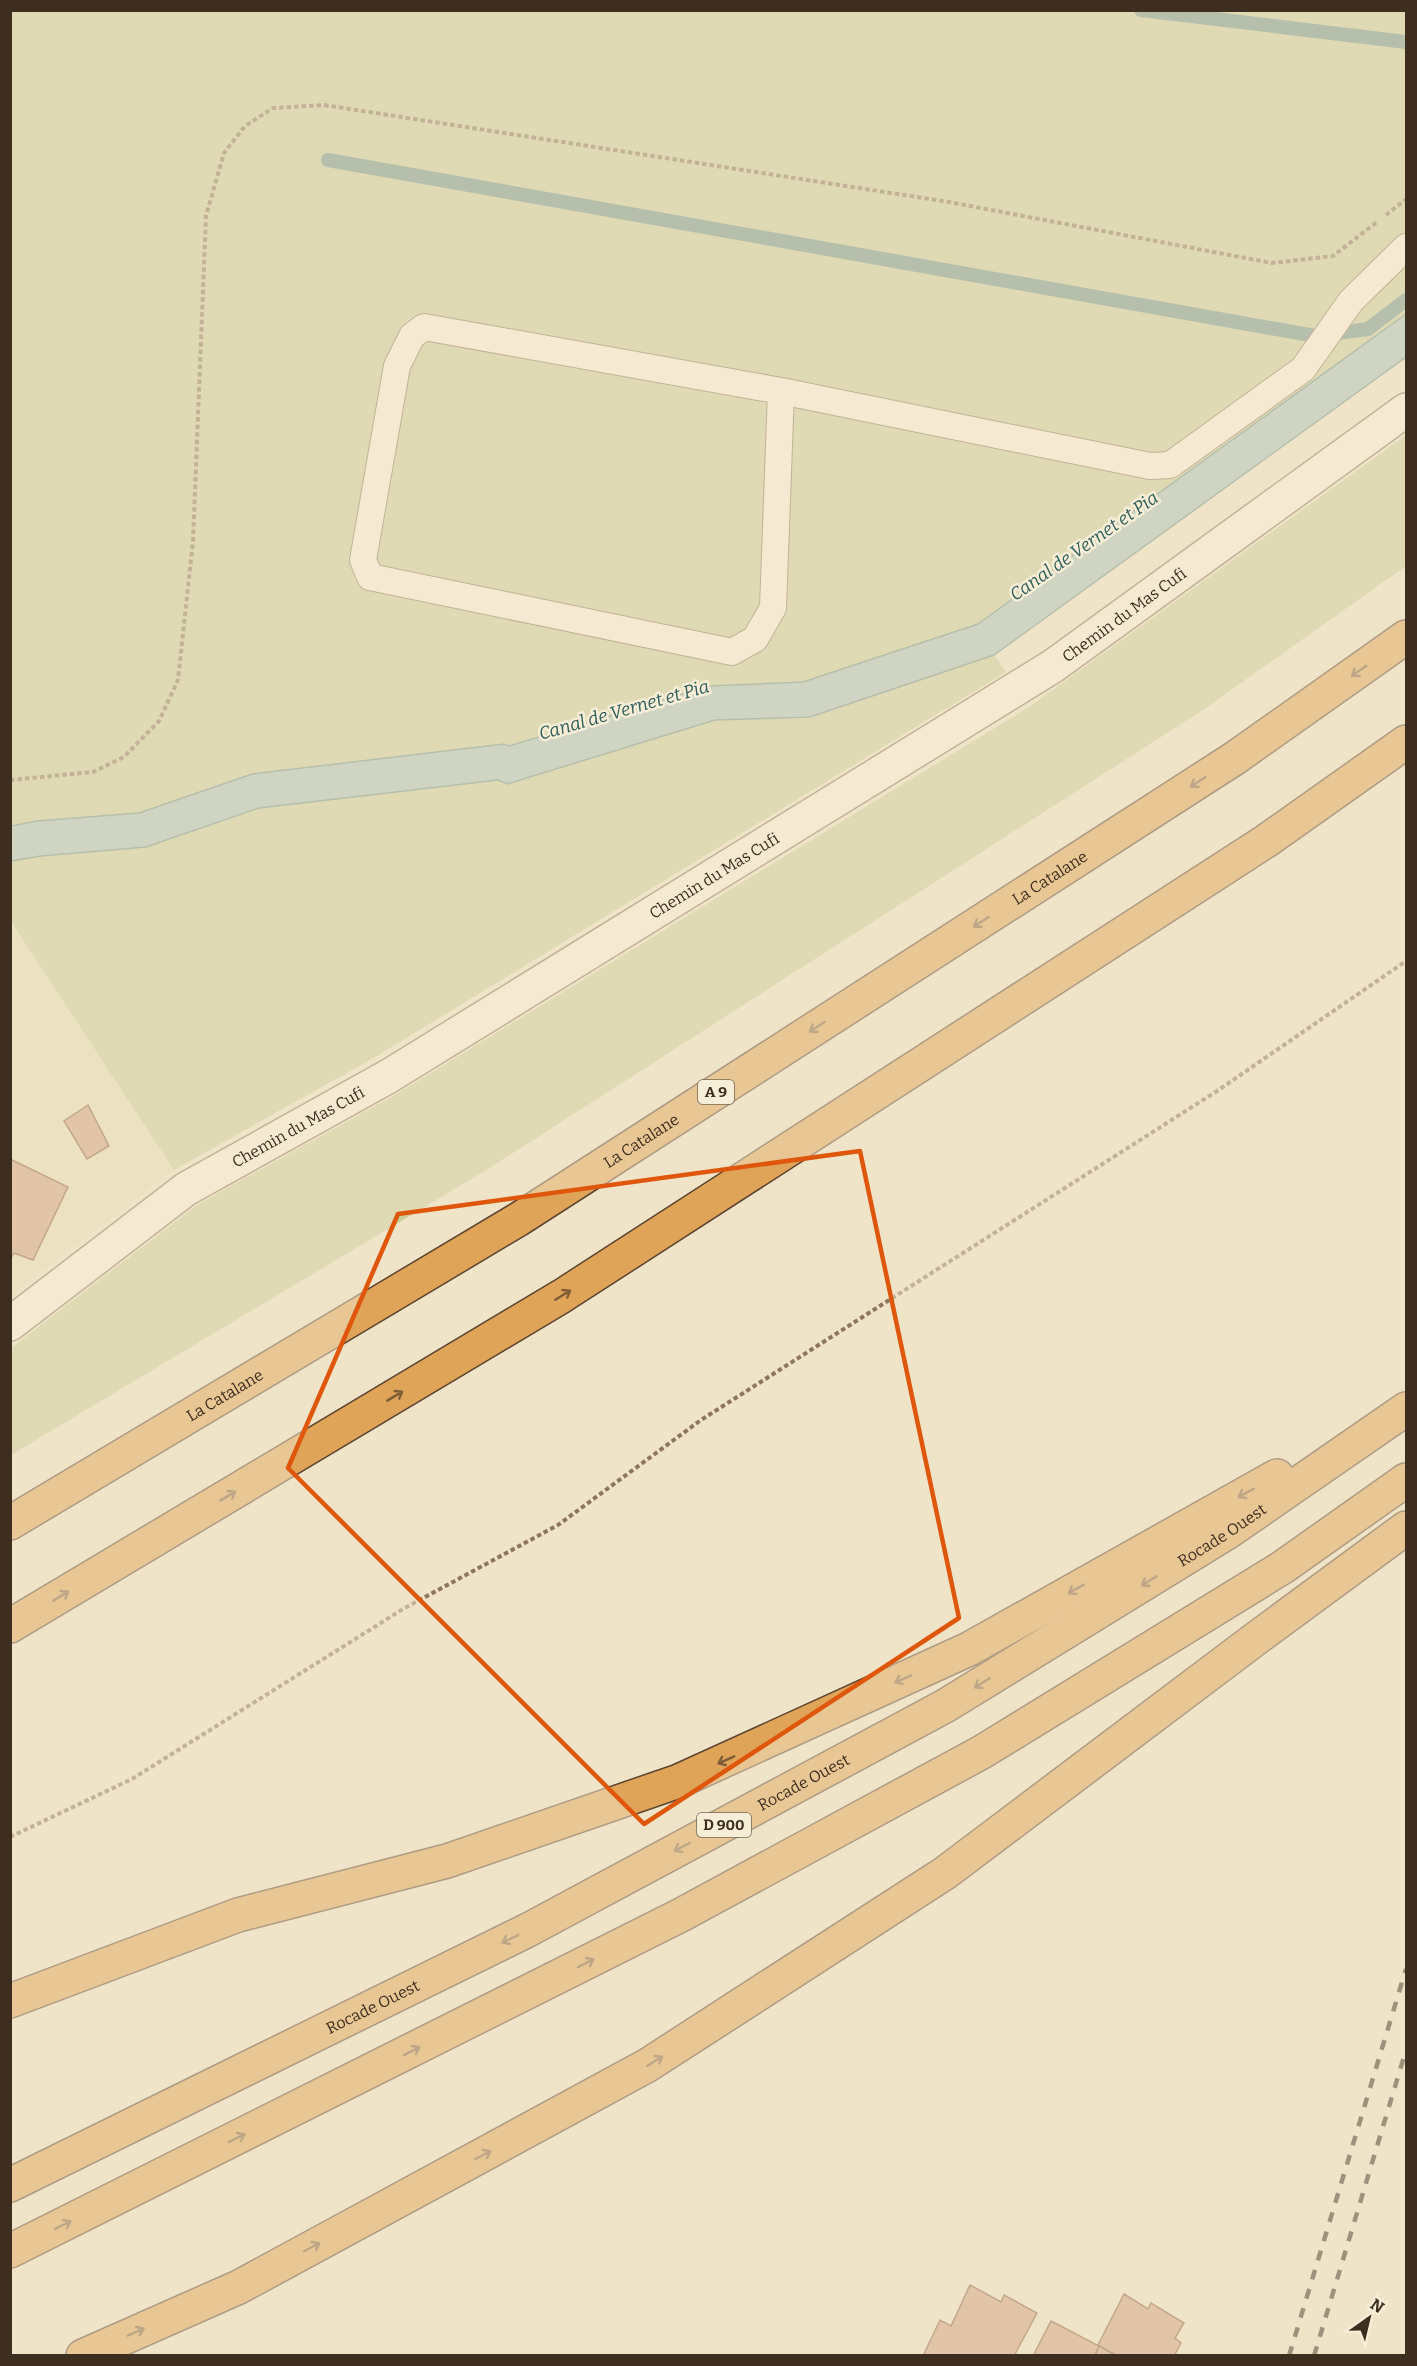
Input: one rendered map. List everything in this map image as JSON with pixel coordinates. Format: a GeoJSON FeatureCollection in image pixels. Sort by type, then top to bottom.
{"type":"FeatureCollection","features":[{"type":"Feature","properties":{"kind":"highway","name":"La Catalane"},"geometry":{"type":"LineString","coordinates":[[10,1523],[519,1218],[1236,758],[1407,637]]}},
{"type":"Feature","properties":{"kind":"highway"},"geometry":{"type":"LineString","coordinates":[[10,1626],[562,1296],[1266,841],[1407,742]]}},
{"type":"Feature","properties":{"kind":"highway"},"geometry":{"type":"LineString","coordinates":[[10,2001],[238,1915],[447,1861],[679,1781],[969,1650],[1407,1402]]}},
{"type":"Feature","properties":{"kind":"highway","name":"Rocade Ouest"},"geometry":{"type":"LineString","coordinates":[[10,2185],[528,1930],[945,1706],[1228,1532],[1407,1409]]}},
{"type":"Feature","properties":{"kind":"highway"},"geometry":{"type":"LineString","coordinates":[[10,2251],[681,1915],[982,1752],[1283,1567],[1407,1480]]}},
{"type":"Feature","properties":{"kind":"highway"},"geometry":{"type":"LineString","coordinates":[[83,2355],[239,2287],[648,2065],[945,1873],[1254,1640],[1407,1528]]}},
{"type":"Feature","properties":{"kind":"street","name":"Chemin du Mas Cufi"},"geometry":{"type":"LineString","coordinates":[[10,1324],[186,1189],[389,1076],[1053,666],[1407,410]]}},
{"type":"Feature","properties":{"kind":"lane"},"geometry":{"type":"LineString","coordinates":[[782,392],[773,608],[755,639],[732,652],[370,577],[363,560],[397,366],[412,336],[424,327],[782,392],[1150,466],[1170,465],[1303,369],[1351,301],[1407,247]]}},
{"type":"Feature","properties":{"kind":"path"},"geometry":{"type":"LineString","coordinates":[[10,780],[93,772],[124,757],[159,721],[178,680],[193,541],[206,216],[224,153],[245,126],[273,108],[324,105],[902,194],[1272,263],[1333,256],[1407,199]]}},
{"type":"Feature","properties":{"kind":"path"},"geometry":{"type":"LineString","coordinates":[[10,1837],[132,1779],[403,1609],[558,1526],[701,1420],[1217,1091],[1407,961]]}},
{"type":"Feature","properties":{"kind":"highlighted area"},"geometry":{"type":"Polygon","coordinates":[[[860,1151],[959,1618],[644,1824],[288,1468],[398,1214],[860,1151]]]}},
{"type":"Feature","properties":{"kind":"shaded area"},"geometry":{"type":"Polygon","coordinates":[[[10,922],[174,1170],[11,1295],[10,1295],[10,922]]]}},
{"type":"Feature","properties":{"kind":"green space"},"geometry":{"type":"Polygon","coordinates":[[[11,11],[1406,11],[1406,314],[978,624],[803,682],[709,686],[509,746],[504,744],[252,774],[139,813],[37,821],[11,826],[11,11]]]}},
{"type":"Feature","properties":{"kind":"green space"},"geometry":{"type":"Polygon","coordinates":[[[1406,435],[1406,566],[1203,710],[488,1169],[11,1455],[11,1348],[197,1205],[398,1093],[1029,707],[1406,435]]]}},
{"type":"Feature","properties":{"kind":"green space"},"geometry":{"type":"Polygon","coordinates":[[[994,655],[1006,672],[377,1056],[174,1170],[11,922],[11,861],[41,856],[146,847],[259,808],[499,780],[507,783],[715,720],[810,717],[994,655]]]}},
{"type":"Feature","properties":{"kind":"water","name":"Canal de Vernet et Pia"},"geometry":{"type":"Polygon","coordinates":[[[1406,314],[1406,357],[994,655],[810,717],[715,720],[507,784],[498,780],[259,808],[146,847],[41,856],[11,861],[11,826],[37,821],[139,813],[252,774],[504,744],[509,746],[709,686],[803,682],[978,624],[1406,314]]]}},
{"type":"Feature","properties":{"kind":"building"},"geometry":{"type":"Polygon","coordinates":[[[88,1105],[109,1146],[87,1159],[64,1121],[88,1105]]]}},
{"type":"Feature","properties":{"kind":"building"},"geometry":{"type":"Polygon","coordinates":[[[10,1159],[68,1187],[33,1260],[14,1253],[10,1260],[10,1159]]]}},
{"type":"Feature","properties":{"kind":"building"},"geometry":{"type":"Polygon","coordinates":[[[970,2285],[1001,2302],[1004,2295],[1037,2313],[1014,2356],[923,2356],[940,2320],[951,2326],[970,2285]]]}},
{"type":"Feature","properties":{"kind":"building"},"geometry":{"type":"Polygon","coordinates":[[[1124,2294],[1148,2309],[1151,2303],[1184,2323],[1175,2338],[1181,2343],[1174,2356],[1117,2356],[1098,2345],[1124,2294]]]}},
{"type":"Feature","properties":{"kind":"building"},"geometry":{"type":"Polygon","coordinates":[[[1051,2321],[1099,2346],[1095,2356],[1033,2356],[1051,2321]]]}},
{"type":"Feature","properties":{"kind":"building"},"geometry":{"type":"Polygon","coordinates":[[[1099,2346],[1117,2356],[1095,2356],[1099,2346]]]}},
{"type":"Feature","properties":{"kind":"waterway"},"geometry":{"type":"LineString","coordinates":[[1141,10],[1406,42]]}},
{"type":"Feature","properties":{"kind":"waterway"},"geometry":{"type":"LineString","coordinates":[[328,160],[1315,336],[1368,329],[1406,300]]}},
{"type":"Feature","properties":{"kind":"railway"},"geometry":{"type":"LineString","coordinates":[[1289,2356],[1406,1969]]}},
{"type":"Feature","properties":{"kind":"railway"},"geometry":{"type":"LineString","coordinates":[[1314,2356],[1406,2050]]}}]}
